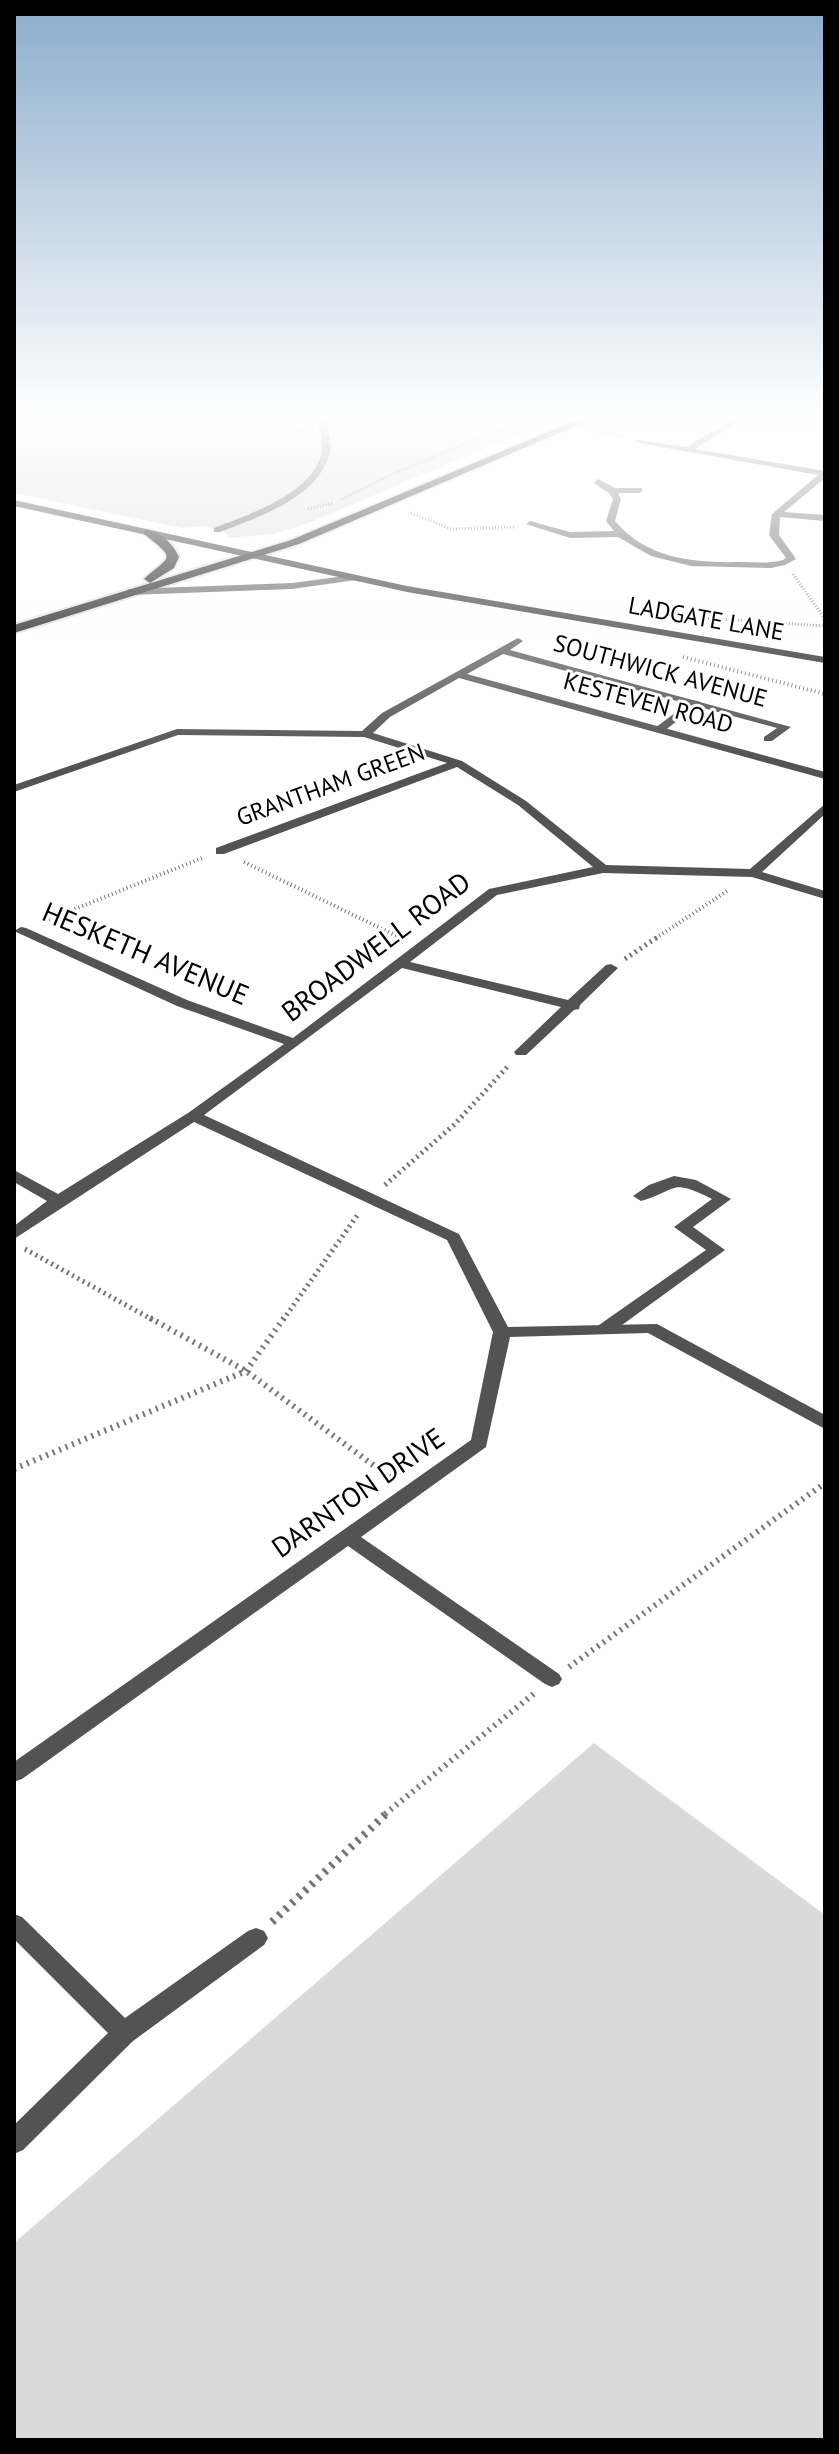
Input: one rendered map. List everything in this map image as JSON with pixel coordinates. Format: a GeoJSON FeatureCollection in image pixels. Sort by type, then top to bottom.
{"type":"FeatureCollection","features":[{"type":"Feature","properties":{"kind":"main road","name":"LADGATE LANE"},"geometry":{"type":"LineString","coordinates":[[137,530],[353,578],[825,660]]}},
{"type":"Feature","properties":{"kind":"main road"},"geometry":{"type":"LineString","coordinates":[[14,629],[326,530]]}},
{"type":"Feature","properties":{"kind":"main road"},"geometry":{"type":"LineString","coordinates":[[129,592],[170,566],[173,557],[170,549],[148,532]]}},
{"type":"Feature","properties":{"kind":"street"},"geometry":{"type":"LineString","coordinates":[[547,530],[588,536],[619,534]]}},
{"type":"Feature","properties":{"kind":"street"},"geometry":{"type":"LineString","coordinates":[[616,530],[650,553],[684,563],[735,566],[785,563],[791,559],[774,535],[775,530]]}},
{"type":"Feature","properties":{"kind":"street"},"geometry":{"type":"LineString","coordinates":[[539,540],[555,532]]}},
{"type":"Feature","properties":{"kind":"street"},"geometry":{"type":"LineString","coordinates":[[129,592],[292,586],[353,578]]}},
{"type":"Feature","properties":{"kind":"street"},"geometry":{"type":"LineString","coordinates":[[365,734],[386,715],[518,641]]}},
{"type":"Feature","properties":{"kind":"street","name":"SOUTHWICK AVENUE"},"geometry":{"type":"LineString","coordinates":[[500,650],[786,727],[768,739]]}},
{"type":"Feature","properties":{"kind":"street","name":"KESTEVEN ROAD"},"geometry":{"type":"LineString","coordinates":[[459,675],[825,776]]}},
{"type":"Feature","properties":{"kind":"street"},"geometry":{"type":"LineString","coordinates":[[659,730],[696,702]]}},
{"type":"Feature","properties":{"kind":"street"},"geometry":{"type":"LineString","coordinates":[[14,789],[177,732],[365,734],[458,763],[522,803],[603,869]]}},
{"type":"Feature","properties":{"kind":"street","name":"GRANTHAM GREEN"},"geometry":{"type":"LineString","coordinates":[[220,851],[458,763]]}},
{"type":"Feature","properties":{"kind":"street"},"geometry":{"type":"LineString","coordinates":[[753,873],[825,808]]}},
{"type":"Feature","properties":{"kind":"street","name":"BROADWELL ROAD"},"geometry":{"type":"LineString","coordinates":[[14,1234],[58,1201],[193,1116],[295,1043],[493,892],[603,869],[753,873],[825,895]]}},
{"type":"Feature","properties":{"kind":"street","name":"HESKETH AVENUE"},"geometry":{"type":"LineString","coordinates":[[21,931],[182,1003],[295,1043]]}},
{"type":"Feature","properties":{"kind":"street"},"geometry":{"type":"LineString","coordinates":[[400,963],[574,1006]]}},
{"type":"Feature","properties":{"kind":"street"},"geometry":{"type":"LineString","coordinates":[[521,1052],[574,1006],[611,968]]}},
{"type":"Feature","properties":{"kind":"street"},"geometry":{"type":"LineString","coordinates":[[193,1116],[453,1237],[502,1332],[651,1328],[825,1423]]}},
{"type":"Feature","properties":{"kind":"street"},"geometry":{"type":"LineString","coordinates":[[14,1175],[58,1201]]}},
{"type":"Feature","properties":{"kind":"street"},"geometry":{"type":"LineString","coordinates":[[605,1329],[717,1250],[682,1227],[723,1199],[683,1179],[664,1183],[641,1196]]}},
{"type":"Feature","properties":{"kind":"street","name":"DARNTON DRIVE"},"geometry":{"type":"LineString","coordinates":[[14,1773],[480,1443],[502,1332]]}},
{"type":"Feature","properties":{"kind":"street"},"geometry":{"type":"LineString","coordinates":[[348,1537],[552,1679]]}},
{"type":"Feature","properties":{"kind":"street"},"geometry":{"type":"LineString","coordinates":[[14,1924],[124,2033]]}},
{"type":"Feature","properties":{"kind":"street"},"geometry":{"type":"LineString","coordinates":[[14,2142],[124,2033],[256,1938]]}},
{"type":"Feature","properties":{"kind":"path"},"geometry":{"type":"LineString","coordinates":[[785,563],[825,619]]}},
{"type":"Feature","properties":{"kind":"path"},"geometry":{"type":"LineString","coordinates":[[21,931],[220,851],[420,948]]}},
{"type":"Feature","properties":{"kind":"path"},"geometry":{"type":"LineString","coordinates":[[611,968],[753,873]]}},
{"type":"Feature","properties":{"kind":"path"},"geometry":{"type":"LineString","coordinates":[[14,1469],[246,1371],[371,1198],[455,1124],[521,1052]]}},
{"type":"Feature","properties":{"kind":"path"},"geometry":{"type":"LineString","coordinates":[[14,1242],[246,1371],[411,1492]]}},
{"type":"Feature","properties":{"kind":"path"},"geometry":{"type":"LineString","coordinates":[[256,1938],[382,1817],[552,1679],[825,1483]]}},
{"type":"Feature","properties":{"kind":"shaded area"},"geometry":{"type":"Polygon","coordinates":[[[215,530],[288,530],[229,538],[226,533],[215,530]]]}},
{"type":"Feature","properties":{"kind":"shaded area"},"geometry":{"type":"Polygon","coordinates":[[[594,1743],[825,1915],[825,2440],[14,2440],[14,2243],[594,1743]]]}}]}
